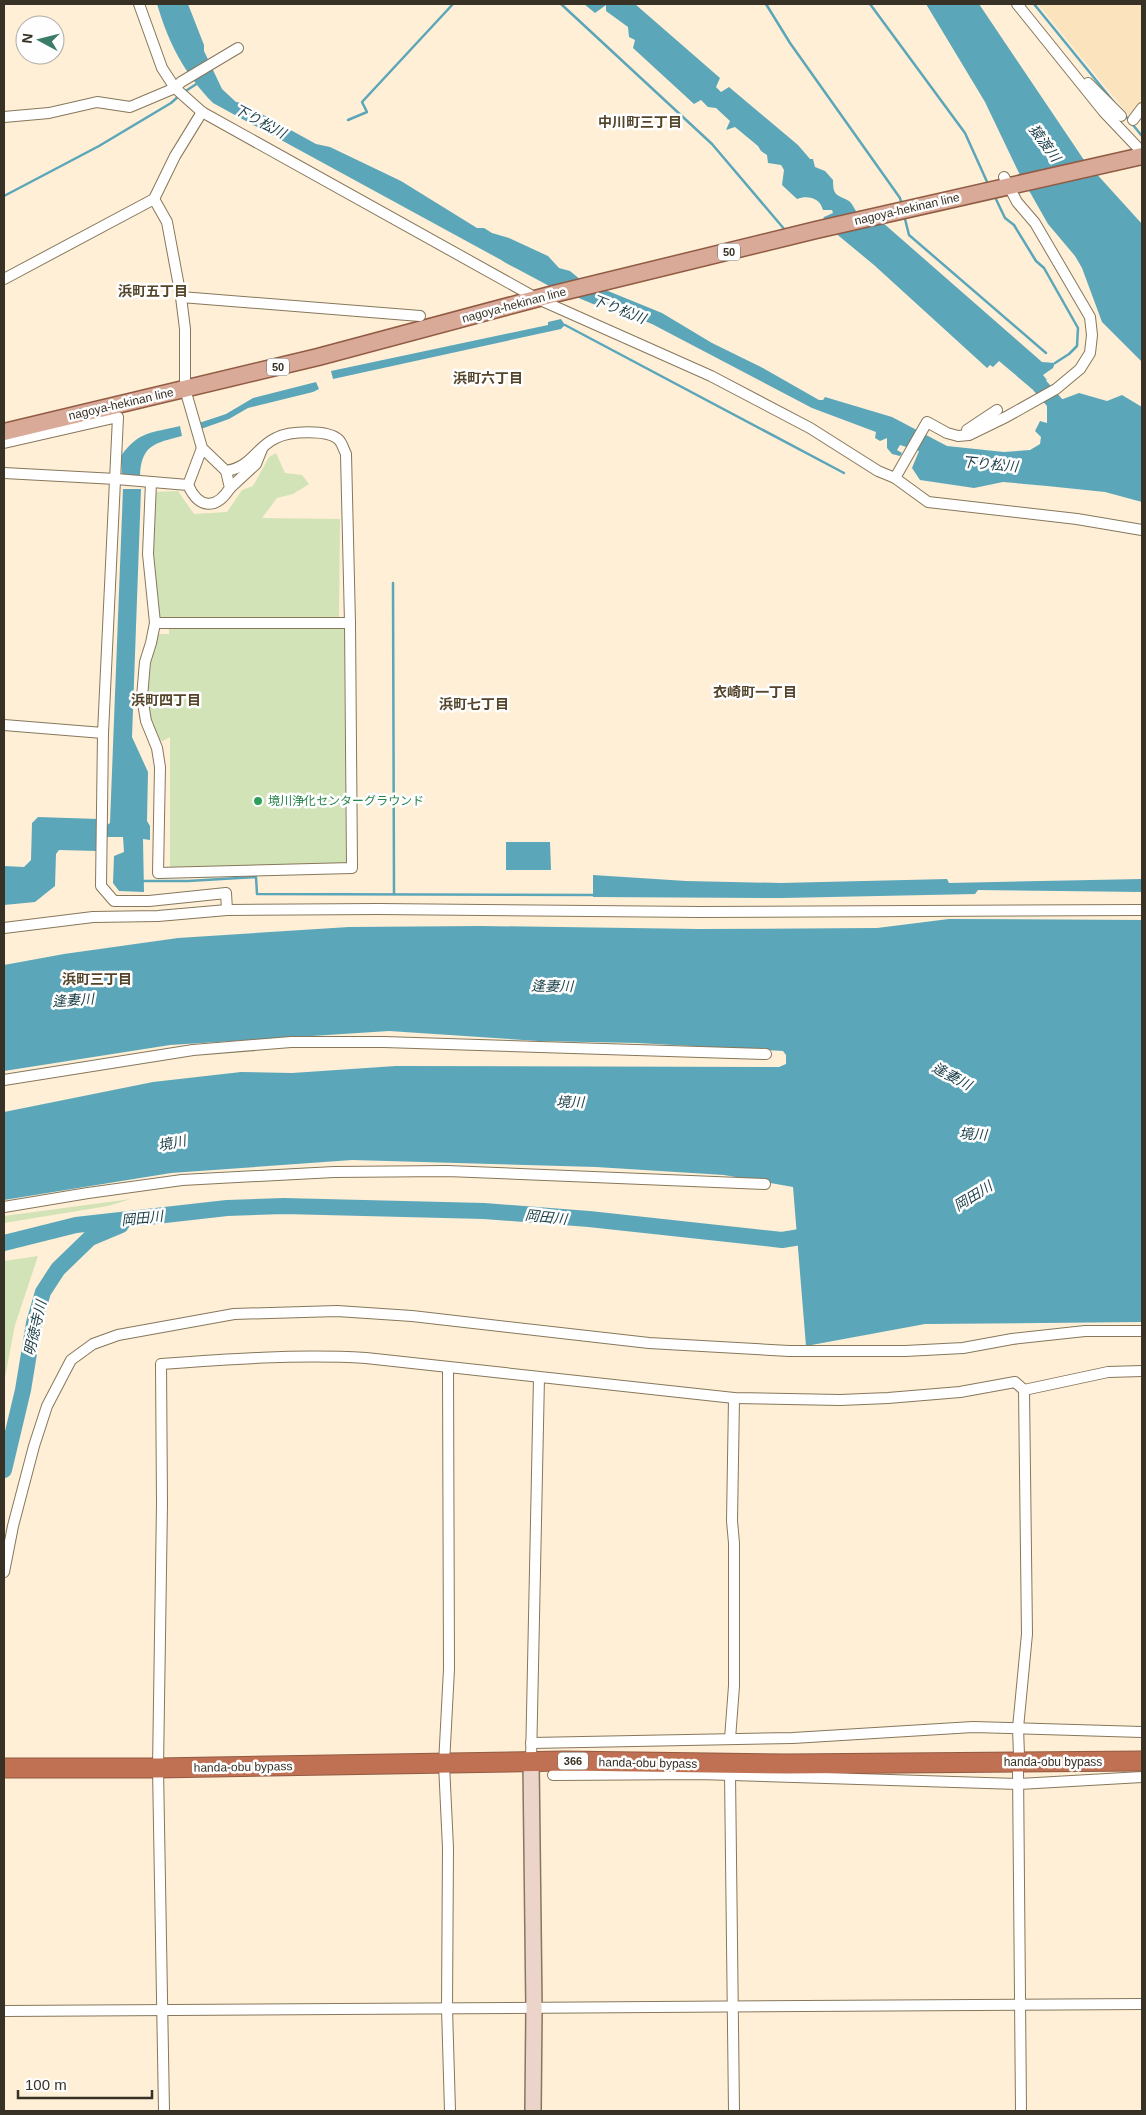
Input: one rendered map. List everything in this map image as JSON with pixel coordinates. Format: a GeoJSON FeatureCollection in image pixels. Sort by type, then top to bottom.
{"type":"FeatureCollection","features":[{"type":"Feature","properties":{"kind":"highway","name":"handa-obu bypass"},"geometry":{"type":"LineString","coordinates":[[4,1768],[158,1768],[531,1762],[787,1764],[1142,1762]]}},
{"type":"Feature","properties":{"kind":"main road","name":"nagoya-hekinan line"},"geometry":{"type":"LineString","coordinates":[[4,432],[318,357],[544,297],[823,228],[1001,185],[1142,154]]}},
{"type":"Feature","properties":{"kind":"street"},"geometry":{"type":"LineString","coordinates":[[139,4],[162,68],[202,112],[544,297],[711,376],[810,428],[878,471],[897,475],[928,502],[1077,519],[1142,530]]}},
{"type":"Feature","properties":{"kind":"street"},"geometry":{"type":"LineString","coordinates":[[1017,4],[1074,76],[1142,154]]}},
{"type":"Feature","properties":{"kind":"street"},"geometry":{"type":"LineString","coordinates":[[4,117],[49,113],[98,102],[130,107],[180,89],[226,54],[238,48]]}},
{"type":"Feature","properties":{"kind":"street"},"geometry":{"type":"LineString","coordinates":[[1074,76],[1086,80],[1121,116]]}},
{"type":"Feature","properties":{"kind":"street"},"geometry":{"type":"LineString","coordinates":[[1133,120],[1142,108]]}},
{"type":"Feature","properties":{"kind":"street"},"geometry":{"type":"LineString","coordinates":[[4,279],[154,199],[175,156],[202,112]]}},
{"type":"Feature","properties":{"kind":"street"},"geometry":{"type":"LineString","coordinates":[[897,475],[926,423],[947,434],[968,435],[1056,389],[1080,369],[1090,353],[1092,335],[1090,317],[1035,223],[1001,185]]}},
{"type":"Feature","properties":{"kind":"street"},"geometry":{"type":"LineString","coordinates":[[154,199],[167,222],[181,298],[185,329],[185,389],[202,448],[226,471],[230,488]]}},
{"type":"Feature","properties":{"kind":"street"},"geometry":{"type":"LineString","coordinates":[[181,298],[420,316]]}},
{"type":"Feature","properties":{"kind":"street"},"geometry":{"type":"LineString","coordinates":[[958,436],[997,410]]}},
{"type":"Feature","properties":{"kind":"street"},"geometry":{"type":"LineString","coordinates":[[4,443],[118,416],[103,732],[101,886],[114,901],[149,901],[226,893],[227,910]]}},
{"type":"Feature","properties":{"kind":"street"},"geometry":{"type":"LineString","coordinates":[[151,482],[148,554],[155,623],[145,662],[142,697],[146,721],[157,748],[160,767],[158,873],[352,868],[350,623],[346,454],[339,440],[328,434],[293,433],[275,438],[238,469],[226,471]]}},
{"type":"Feature","properties":{"kind":"street"},"geometry":{"type":"LineString","coordinates":[[202,448],[188,485],[193,498],[204,503],[215,504],[256,464],[262,448]]}},
{"type":"Feature","properties":{"kind":"street"},"geometry":{"type":"LineString","coordinates":[[4,473],[188,485]]}},
{"type":"Feature","properties":{"kind":"street"},"geometry":{"type":"LineString","coordinates":[[155,623],[350,623]]}},
{"type":"Feature","properties":{"kind":"street"},"geometry":{"type":"LineString","coordinates":[[4,724],[103,732]]}},
{"type":"Feature","properties":{"kind":"street"},"geometry":{"type":"LineString","coordinates":[[4,928],[94,917],[158,916],[227,910],[378,909],[700,912],[1142,910]]}},
{"type":"Feature","properties":{"kind":"street"},"geometry":{"type":"LineString","coordinates":[[4,1080],[193,1050],[291,1042],[384,1042],[766,1054]]}},
{"type":"Feature","properties":{"kind":"street"},"geometry":{"type":"LineString","coordinates":[[4,1207],[182,1180],[334,1172],[447,1171],[765,1184]]}},
{"type":"Feature","properties":{"kind":"street"},"geometry":{"type":"LineString","coordinates":[[4,1572],[17,1508],[47,1406],[71,1360],[93,1344],[118,1335],[234,1314],[337,1311],[412,1316],[649,1343],[790,1350],[905,1351],[963,1348],[1012,1339],[1085,1331],[1142,1331]]}},
{"type":"Feature","properties":{"kind":"street"},"geometry":{"type":"LineString","coordinates":[[164,2111],[158,1768],[162,1504],[160,1364],[310,1355],[366,1358],[734,1398],[840,1400],[888,1398],[960,1392],[1015,1382],[1024,1390],[1027,1634],[1018,1728],[1019,1755]]}},
{"type":"Feature","properties":{"kind":"street"},"geometry":{"type":"LineString","coordinates":[[448,1367],[449,1659],[444,1764],[448,1848],[447,2008],[450,2111]]}},
{"type":"Feature","properties":{"kind":"street"},"geometry":{"type":"LineString","coordinates":[[1024,1390],[1108,1372],[1142,1371]]}},
{"type":"Feature","properties":{"kind":"street"},"geometry":{"type":"LineString","coordinates":[[533,2111],[534,2008],[531,1743],[539,1376]]}},
{"type":"Feature","properties":{"kind":"street"},"geometry":{"type":"LineString","coordinates":[[730,1739],[734,1686],[732,1521],[734,1398]]}},
{"type":"Feature","properties":{"kind":"street"},"geometry":{"type":"LineString","coordinates":[[531,1743],[793,1738],[973,1727],[1142,1732]]}},
{"type":"Feature","properties":{"kind":"street"},"geometry":{"type":"LineString","coordinates":[[1018,1769],[1021,2111]]}},
{"type":"Feature","properties":{"kind":"street"},"geometry":{"type":"LineString","coordinates":[[730,1774],[734,2111]]}},
{"type":"Feature","properties":{"kind":"street"},"geometry":{"type":"LineString","coordinates":[[553,1775],[730,1774],[1019,1784],[1142,1777]]}},
{"type":"Feature","properties":{"kind":"street"},"geometry":{"type":"LineString","coordinates":[[4,2011],[732,2005],[1020,2006],[1142,2004]]}},
{"type":"Feature","properties":{"kind":"shaded area"},"geometry":{"type":"Polygon","coordinates":[[[1038,4],[1142,4],[1142,102],[1131,118],[1038,4]]]}},
{"type":"Feature","properties":{"kind":"green space"},"geometry":{"type":"Polygon","coordinates":[[[276,453],[285,473],[302,475],[309,484],[293,494],[277,498],[262,518],[340,519],[339,617],[154,619],[151,492],[178,491],[194,514],[227,512],[242,490],[253,486],[269,457],[276,453]]]}},
{"type":"Feature","properties":{"kind":"green space","name":"境川浄化センターグラウンド"},"geometry":{"type":"Polygon","coordinates":[[[344,627],[346,866],[170,868],[170,737],[163,741],[154,740],[142,697],[152,637],[158,634],[169,634],[169,629],[344,627]]]}},
{"type":"Feature","properties":{"kind":"green space"},"geometry":{"type":"Polygon","coordinates":[[[131,1199],[108,1206],[4,1223],[4,1216],[131,1199]]]}},
{"type":"Feature","properties":{"kind":"green space"},"geometry":{"type":"Polygon","coordinates":[[[38,1256],[15,1325],[4,1382],[4,1261],[38,1256]]]}},
{"type":"Feature","properties":{"kind":"water"},"geometry":{"type":"Polygon","coordinates":[[[157,4],[188,4],[204,45],[204,51],[222,89],[236,102],[242,103],[316,144],[330,147],[401,181],[477,228],[484,228],[548,256],[559,268],[570,271],[581,280],[662,313],[712,343],[761,367],[819,400],[823,400],[825,397],[892,417],[947,446],[1004,452],[1030,450],[1040,444],[1041,437],[1035,431],[1040,421],[1047,423],[1047,405],[1079,393],[1107,401],[1122,395],[1142,407],[1142,502],[1105,492],[1047,486],[1003,482],[974,488],[920,480],[912,468],[919,451],[900,445],[897,450],[902,453],[900,456],[892,454],[887,448],[887,438],[880,441],[875,438],[876,432],[812,408],[652,324],[612,308],[593,304],[574,296],[554,283],[542,269],[533,265],[514,267],[213,103],[186,69],[172,45],[157,4]]]}},
{"type":"Feature","properties":{"kind":"water"},"geometry":{"type":"Polygon","coordinates":[[[584,4],[635,4],[720,78],[716,87],[721,92],[729,87],[798,145],[810,159],[813,159],[815,167],[825,171],[833,180],[836,194],[850,202],[856,211],[871,210],[882,222],[1042,362],[1055,363],[1053,368],[1043,375],[1047,380],[1044,382],[1048,388],[1038,392],[1036,387],[1032,389],[999,361],[993,367],[990,365],[987,368],[874,265],[822,222],[824,217],[833,213],[832,210],[823,210],[813,198],[797,199],[782,185],[784,170],[781,165],[768,163],[767,155],[735,127],[726,130],[730,121],[716,108],[708,107],[701,100],[694,104],[633,48],[635,40],[629,37],[628,27],[606,11],[606,5],[595,13],[584,4]]]}},
{"type":"Feature","properties":{"kind":"water","name":"猿渡川"},"geometry":{"type":"Polygon","coordinates":[[[926,4],[979,4],[1084,160],[1142,224],[1142,362],[1102,322],[1082,268],[1075,256],[1048,224],[1019,173],[985,102],[926,4]]]}},
{"type":"Feature","properties":{"kind":"water"},"geometry":{"type":"Polygon","coordinates":[[[561,319],[565,325],[561,329],[333,379],[331,371],[548,325],[548,322],[561,319]]]}},
{"type":"Feature","properties":{"kind":"water"},"geometry":{"type":"Polygon","coordinates":[[[316,382],[319,389],[313,392],[248,408],[229,419],[201,429],[199,423],[226,414],[253,398],[316,382]]]}},
{"type":"Feature","properties":{"kind":"water"},"geometry":{"type":"Polygon","coordinates":[[[180,426],[182,436],[157,444],[147,452],[143,458],[140,476],[122,475],[121,456],[134,442],[146,434],[180,426]]]}},
{"type":"Feature","properties":{"kind":"water"},"geometry":{"type":"Polygon","coordinates":[[[123,489],[141,489],[132,737],[148,772],[147,821],[150,826],[150,840],[143,839],[144,892],[119,891],[113,883],[114,856],[124,852],[123,837],[105,837],[107,825],[110,823],[123,489]]]}},
{"type":"Feature","properties":{"kind":"water"},"geometry":{"type":"Polygon","coordinates":[[[38,817],[98,819],[97,851],[59,850],[56,854],[55,886],[35,902],[4,905],[4,866],[24,867],[31,860],[32,823],[38,817]]]}},
{"type":"Feature","properties":{"kind":"water"},"geometry":{"type":"Polygon","coordinates":[[[506,842],[550,842],[551,870],[506,870],[506,842]]]}},
{"type":"Feature","properties":{"kind":"water"},"geometry":{"type":"Polygon","coordinates":[[[593,875],[686,881],[781,883],[947,879],[949,883],[1142,879],[1142,892],[978,890],[975,894],[782,898],[593,897],[593,875]]]}},
{"type":"Feature","properties":{"kind":"water"},"geometry":{"type":"Polygon","coordinates":[[[949,919],[1142,920],[1142,1322],[925,1324],[806,1346],[793,1187],[724,1175],[596,1167],[352,1160],[171,1173],[4,1200],[4,1112],[153,1082],[241,1072],[292,1073],[396,1066],[779,1067],[786,1064],[786,1055],[783,1051],[637,1043],[538,1041],[389,1031],[170,1045],[4,1071],[4,965],[64,954],[178,938],[349,927],[877,928],[949,919]]]}},
{"type":"Feature","properties":{"kind":"waterway"},"geometry":{"type":"LineString","coordinates":[[348,120],[367,112],[362,102],[453,4]]}},
{"type":"Feature","properties":{"kind":"waterway"},"geometry":{"type":"LineString","coordinates":[[561,4],[712,144],[785,230]]}},
{"type":"Feature","properties":{"kind":"waterway"},"geometry":{"type":"LineString","coordinates":[[766,4],[790,43],[900,198],[902,205]]}},
{"type":"Feature","properties":{"kind":"waterway"},"geometry":{"type":"LineString","coordinates":[[870,4],[965,133],[988,184]]}},
{"type":"Feature","properties":{"kind":"waterway"},"geometry":{"type":"LineString","coordinates":[[1034,4],[1117,106]]}},
{"type":"Feature","properties":{"kind":"waterway"},"geometry":{"type":"LineString","coordinates":[[184,92],[198,83]]}},
{"type":"Feature","properties":{"kind":"waterway"},"geometry":{"type":"LineString","coordinates":[[4,196],[99,146],[171,103],[180,95]]}},
{"type":"Feature","properties":{"kind":"waterway"},"geometry":{"type":"LineString","coordinates":[[1124,114],[1142,136]]}},
{"type":"Feature","properties":{"kind":"waterway"},"geometry":{"type":"LineString","coordinates":[[994,195],[1005,218],[1014,225],[1036,261],[1044,268],[1078,328],[1077,346],[1055,363]]}},
{"type":"Feature","properties":{"kind":"waterway"},"geometry":{"type":"LineString","coordinates":[[904,215],[909,235],[1046,353]]}},
{"type":"Feature","properties":{"kind":"waterway","name":"下り松川"},"geometry":{"type":"LineString","coordinates":[[508,255],[568,287]]}},
{"type":"Feature","properties":{"kind":"waterway"},"geometry":{"type":"LineString","coordinates":[[565,325],[844,473]]}},
{"type":"Feature","properties":{"kind":"waterway"},"geometry":{"type":"LineString","coordinates":[[1028,372],[1068,418]]}},
{"type":"Feature","properties":{"kind":"waterway"},"geometry":{"type":"LineString","coordinates":[[393,583],[394,894]]}},
{"type":"Feature","properties":{"kind":"waterway"},"geometry":{"type":"LineString","coordinates":[[142,881],[188,881],[256,877],[257,894],[595,895]]}},
{"type":"Feature","properties":{"kind":"waterway","name":"岡田川"},"geometry":{"type":"LineString","coordinates":[[4,1243],[76,1225],[227,1208],[284,1206],[484,1211],[589,1219],[782,1240],[818,1234]]}},
{"type":"Feature","properties":{"kind":"waterway","name":"明徳寺川"},"geometry":{"type":"LineString","coordinates":[[4,1470],[23,1390],[34,1323],[43,1292],[58,1269],[90,1238],[121,1225]]}},
{"type":"Feature","properties":{"kind":"place","name":"境川浄化センターグラウンド"},"geometry":{"type":"Point","coordinates":[258,801]}},
{"type":"Feature","properties":{"kind":"district","name":"中川町三丁目"},"geometry":{"type":"Point","coordinates":[640,122]}},
{"type":"Feature","properties":{"kind":"district","name":"浜町五丁目"},"geometry":{"type":"Point","coordinates":[153,291]}},
{"type":"Feature","properties":{"kind":"district","name":"浜町六丁目"},"geometry":{"type":"Point","coordinates":[488,378]}},
{"type":"Feature","properties":{"kind":"district","name":"衣崎町一丁目"},"geometry":{"type":"Point","coordinates":[755,692]}},
{"type":"Feature","properties":{"kind":"district","name":"浜町四丁目"},"geometry":{"type":"Point","coordinates":[166,700]}},
{"type":"Feature","properties":{"kind":"district","name":"浜町七丁目"},"geometry":{"type":"Point","coordinates":[474,704]}},
{"type":"Feature","properties":{"kind":"district","name":"浜町三丁目"},"geometry":{"type":"Point","coordinates":[97,979]}},
{"type":"Feature","properties":{"kind":"water label","name":"逢妻川"},"geometry":{"type":"Point","coordinates":[552,986]}},
{"type":"Feature","properties":{"kind":"water label","name":"逢妻川"},"geometry":{"type":"Point","coordinates":[73,1000]}},
{"type":"Feature","properties":{"kind":"water label","name":"逢妻川"},"geometry":{"type":"Point","coordinates":[952,1076]}},
{"type":"Feature","properties":{"kind":"water label","name":"境川"},"geometry":{"type":"Point","coordinates":[570,1102]}},
{"type":"Feature","properties":{"kind":"water label","name":"境川"},"geometry":{"type":"Point","coordinates":[973,1134]}},
{"type":"Feature","properties":{"kind":"water label","name":"境川"},"geometry":{"type":"Point","coordinates":[172,1143]}}]}
